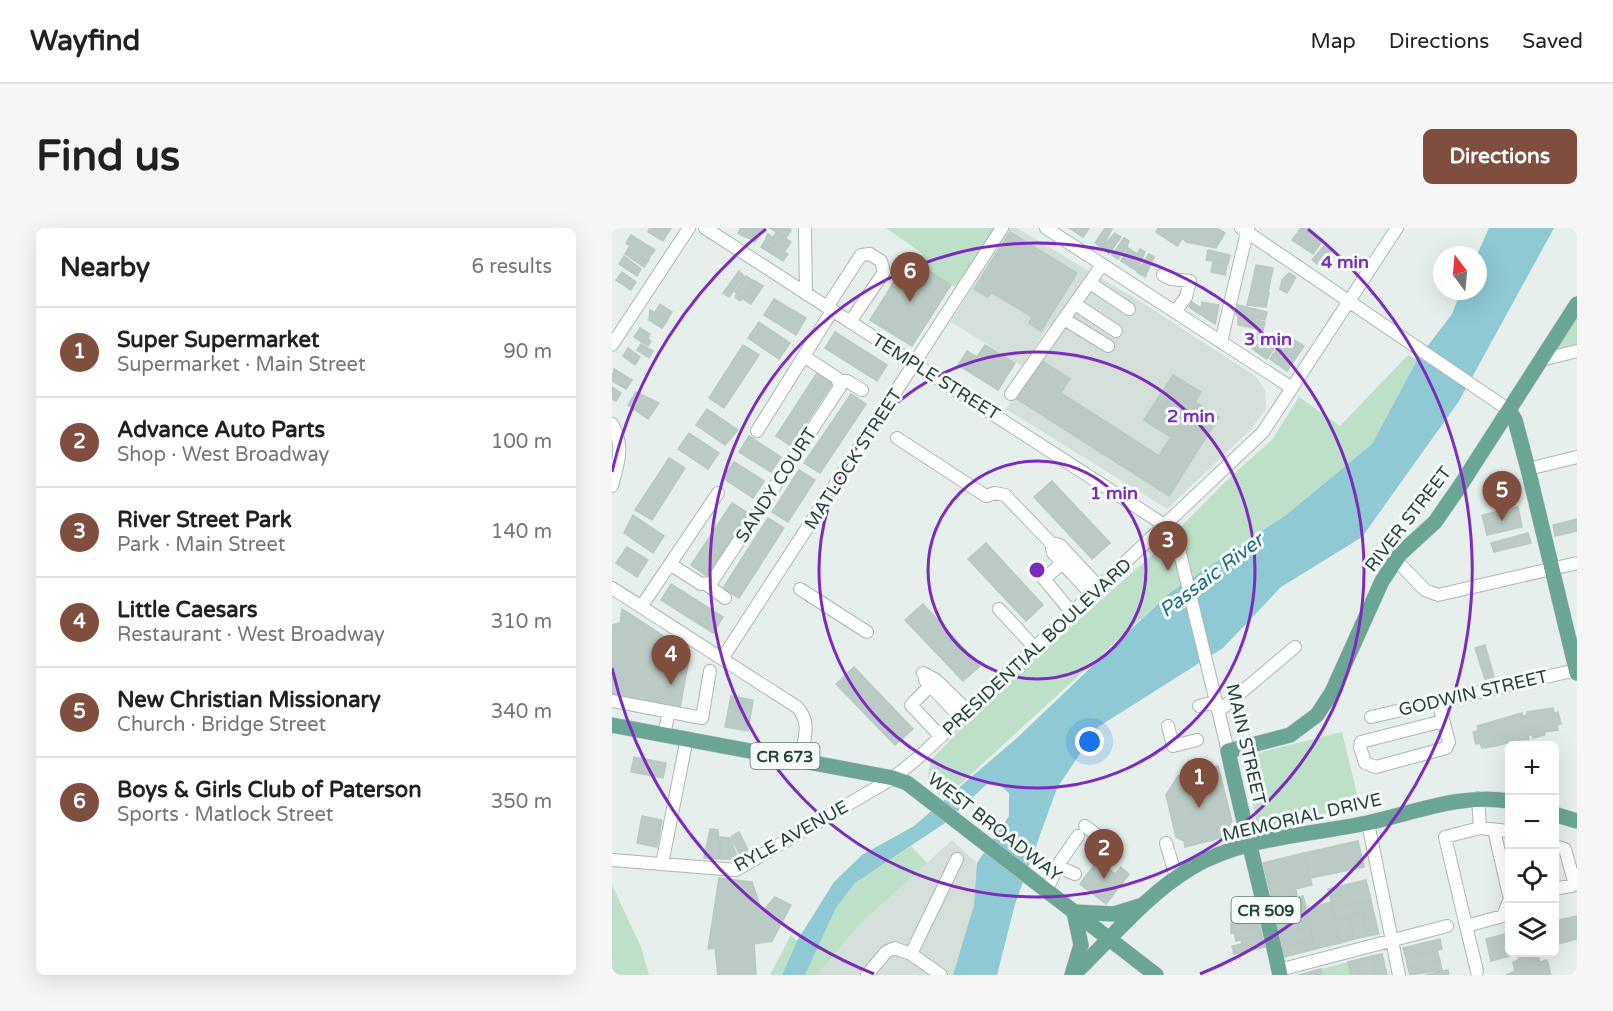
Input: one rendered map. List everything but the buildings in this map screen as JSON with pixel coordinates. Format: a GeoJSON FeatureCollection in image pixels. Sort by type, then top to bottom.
{"type":"FeatureCollection","features":[{"type":"Feature","properties":{"kind":"main road","name":"RIVER STREET"},"geometry":{"type":"LineString","coordinates":[[1228,751],[1290,735],[1317,715],[1332,692],[1374,595],[1396,560],[1435,522],[1577,304]]}},
{"type":"Feature","properties":{"kind":"main road"},"geometry":{"type":"LineString","coordinates":[[1509,410],[1515,420],[1528,469],[1577,671]]}},
{"type":"Feature","properties":{"kind":"main road","name":"WEST BROADWAY"},"geometry":{"type":"LineString","coordinates":[[612,725],[800,759],[907,783],[1156,975]]}},
{"type":"Feature","properties":{"kind":"main road","name":"MAIN STREET"},"geometry":{"type":"LineString","coordinates":[[1228,751],[1248,846],[1264,902],[1279,972]]}},
{"type":"Feature","properties":{"kind":"main road","name":"MEMORIAL DRIVE"},"geometry":{"type":"LineString","coordinates":[[1077,974],[1145,903],[1176,878],[1205,860],[1248,846],[1368,823],[1478,798],[1505,801]]}},
{"type":"Feature","properties":{"kind":"main road"},"geometry":{"type":"LineString","coordinates":[[1559,816],[1577,821]]}},
{"type":"Feature","properties":{"kind":"main road"},"geometry":{"type":"LineString","coordinates":[[1077,974],[1081,945],[1074,912],[1114,914],[1145,903]]}},
{"type":"Feature","properties":{"kind":"street"},"geometry":{"type":"LineString","coordinates":[[612,345],[689,228]]}},
{"type":"Feature","properties":{"kind":"street","name":"TEMPLE STREET"},"geometry":{"type":"LineString","coordinates":[[705,228],[1166,526]]}},
{"type":"Feature","properties":{"kind":"street"},"geometry":{"type":"LineString","coordinates":[[805,228],[806,294]]}},
{"type":"Feature","properties":{"kind":"street","name":"MATLOCK STREET"},"geometry":{"type":"LineString","coordinates":[[722,659],[1002,228]]}},
{"type":"Feature","properties":{"kind":"street","name":"PRESIDENTIAL BOULEVARD"},"geometry":{"type":"LineString","coordinates":[[892,778],[941,737],[1036,649],[1263,432],[1397,228]]}},
{"type":"Feature","properties":{"kind":"street"},"geometry":{"type":"LineString","coordinates":[[1050,229],[1292,388]]}},
{"type":"Feature","properties":{"kind":"street"},"geometry":{"type":"LineString","coordinates":[[1221,342],[1245,229],[1509,410]]}},
{"type":"Feature","properties":{"kind":"street"},"geometry":{"type":"LineString","coordinates":[[757,431],[805,357],[861,255],[870,254],[882,261],[884,272],[850,322]]}},
{"type":"Feature","properties":{"kind":"street"},"geometry":{"type":"LineString","coordinates":[[1011,394],[1102,265]]}},
{"type":"Feature","properties":{"kind":"street"},"geometry":{"type":"LineString","coordinates":[[1163,275],[1171,279],[1190,281],[1186,297],[1175,312]]}},
{"type":"Feature","properties":{"kind":"street"},"geometry":{"type":"LineString","coordinates":[[1090,283],[1129,309]]}},
{"type":"Feature","properties":{"kind":"street"},"geometry":{"type":"LineString","coordinates":[[1074,304],[1116,332]]}},
{"type":"Feature","properties":{"kind":"street"},"geometry":{"type":"LineString","coordinates":[[1064,319],[1108,346]]}},
{"type":"Feature","properties":{"kind":"street"},"geometry":{"type":"LineString","coordinates":[[1541,360],[1577,351]]}},
{"type":"Feature","properties":{"kind":"street"},"geometry":{"type":"LineString","coordinates":[[805,357],[838,381],[848,381],[862,390]]}},
{"type":"Feature","properties":{"kind":"street","name":"SANDY COURT"},"geometry":{"type":"LineString","coordinates":[[706,584],[711,583],[840,387],[838,381]]}},
{"type":"Feature","properties":{"kind":"street"},"geometry":{"type":"LineString","coordinates":[[612,424],[621,446],[612,486]]}},
{"type":"Feature","properties":{"kind":"street"},"geometry":{"type":"LineString","coordinates":[[897,438],[986,496],[995,493],[1005,495],[1051,543],[1053,553],[1066,560],[1096,592]]}},
{"type":"Feature","properties":{"kind":"street"},"geometry":{"type":"LineString","coordinates":[[1528,469],[1577,458]]}},
{"type":"Feature","properties":{"kind":"street"},"geometry":{"type":"LineString","coordinates":[[641,607],[718,493]]}},
{"type":"Feature","properties":{"kind":"street","name":"MAIN STREET"},"geometry":{"type":"LineString","coordinates":[[1166,526],[1175,537],[1228,751]]}},
{"type":"Feature","properties":{"kind":"street"},"geometry":{"type":"LineString","coordinates":[[1066,560],[1044,579],[1073,614]]}},
{"type":"Feature","properties":{"kind":"street"},"geometry":{"type":"LineString","coordinates":[[1396,560],[1425,590],[1438,595],[1577,563]]}},
{"type":"Feature","properties":{"kind":"street"},"geometry":{"type":"LineString","coordinates":[[670,564],[701,584],[706,584],[725,598]]}},
{"type":"Feature","properties":{"kind":"street"},"geometry":{"type":"LineString","coordinates":[[612,588],[801,711],[806,731],[800,759]]}},
{"type":"Feature","properties":{"kind":"street"},"geometry":{"type":"LineString","coordinates":[[800,589],[867,632]]}},
{"type":"Feature","properties":{"kind":"street"},"geometry":{"type":"LineString","coordinates":[[999,609],[1036,649]]}},
{"type":"Feature","properties":{"kind":"street"},"geometry":{"type":"LineString","coordinates":[[1199,706],[1218,706],[1295,647]]}},
{"type":"Feature","properties":{"kind":"street"},"geometry":{"type":"LineString","coordinates":[[612,701],[702,718],[710,671]]}},
{"type":"Feature","properties":{"kind":"street","name":"GODWIN STREET"},"geometry":{"type":"LineString","coordinates":[[1371,717],[1577,671]]}},
{"type":"Feature","properties":{"kind":"street"},"geometry":{"type":"LineString","coordinates":[[923,673],[965,715]]}},
{"type":"Feature","properties":{"kind":"street"},"geometry":{"type":"LineString","coordinates":[[933,683],[911,705],[941,737]]}},
{"type":"Feature","properties":{"kind":"street"},"geometry":{"type":"LineString","coordinates":[[1438,701],[1449,742],[1440,751],[1376,767],[1365,763],[1359,747],[1361,742],[1443,721]]}},
{"type":"Feature","properties":{"kind":"street"},"geometry":{"type":"LineString","coordinates":[[664,734],[669,712]]}},
{"type":"Feature","properties":{"kind":"street"},"geometry":{"type":"LineString","coordinates":[[1168,726],[1173,746],[1197,740]]}},
{"type":"Feature","properties":{"kind":"street"},"geometry":{"type":"LineString","coordinates":[[662,864],[687,738]]}},
{"type":"Feature","properties":{"kind":"street","name":"RYLE AVENUE"},"geometry":{"type":"LineString","coordinates":[[612,860],[736,870],[892,778]]}},
{"type":"Feature","properties":{"kind":"street"},"geometry":{"type":"LineString","coordinates":[[1478,798],[1480,828]]}},
{"type":"Feature","properties":{"kind":"street"},"geometry":{"type":"LineString","coordinates":[[1368,823],[1399,975]]}},
{"type":"Feature","properties":{"kind":"street"},"geometry":{"type":"LineString","coordinates":[[1476,971],[1445,837],[1480,828],[1505,831]]}},
{"type":"Feature","properties":{"kind":"street"},"geometry":{"type":"LineString","coordinates":[[1494,830],[1505,878]]}},
{"type":"Feature","properties":{"kind":"street"},"geometry":{"type":"LineString","coordinates":[[1046,891],[1053,881],[1057,866],[1082,831],[1102,839]]}},
{"type":"Feature","properties":{"kind":"street"},"geometry":{"type":"LineString","coordinates":[[1166,843],[1176,878]]}},
{"type":"Feature","properties":{"kind":"street"},"geometry":{"type":"LineString","coordinates":[[1559,847],[1565,849],[1575,885],[1559,888]]}},
{"type":"Feature","properties":{"kind":"street"},"geometry":{"type":"LineString","coordinates":[[911,954],[957,859]]}},
{"type":"Feature","properties":{"kind":"street"},"geometry":{"type":"LineString","coordinates":[[1057,866],[1075,874]]}},
{"type":"Feature","properties":{"kind":"street"},"geometry":{"type":"LineString","coordinates":[[1466,926],[1503,915],[1508,903]]}},
{"type":"Feature","properties":{"kind":"street"},"geometry":{"type":"LineString","coordinates":[[1279,972],[1322,958],[1448,926]]}},
{"type":"Feature","properties":{"kind":"street"},"geometry":{"type":"LineString","coordinates":[[867,975],[886,952],[894,948],[911,954],[933,973]]}},
{"type":"Feature","properties":{"kind":"shaded area"},"geometry":{"type":"Polygon","coordinates":[[[1009,228],[1017,228],[1141,302],[1255,376],[1265,390],[1266,409],[1251,429],[1167,509],[1006,409],[1060,331],[1049,325],[1022,366],[951,322],[1009,228]]]}},
{"type":"Feature","properties":{"kind":"shaded area"},"geometry":{"type":"Polygon","coordinates":[[[952,840],[977,863],[974,905],[953,975],[817,975],[858,926],[952,840]]]}},
{"type":"Feature","properties":{"kind":"green space"},"geometry":{"type":"Polygon","coordinates":[[[886,228],[999,228],[958,289],[917,263],[923,254],[886,228]]]}},
{"type":"Feature","properties":{"kind":"green space"},"geometry":{"type":"Polygon","coordinates":[[[1577,316],[1577,345],[1555,351],[1577,316]]]}},
{"type":"Feature","properties":{"kind":"green space"},"geometry":{"type":"Polygon","coordinates":[[[1408,355],[1417,360],[1372,444],[1286,515],[1168,594],[945,798],[935,792],[928,777],[931,760],[989,699],[1160,548],[1228,479],[1272,440],[1299,397],[1340,426],[1408,355]]]}},
{"type":"Feature","properties":{"kind":"green space"},"geometry":{"type":"Polygon","coordinates":[[[1342,732],[1360,806],[1267,827],[1257,823],[1242,761],[1265,751],[1342,732]]]}},
{"type":"Feature","properties":{"kind":"green space"},"geometry":{"type":"Polygon","coordinates":[[[911,846],[927,863],[858,926],[817,975],[805,975],[836,908],[855,883],[911,846]]]}},
{"type":"Feature","properties":{"kind":"green space"},"geometry":{"type":"Polygon","coordinates":[[[612,885],[641,947],[649,975],[612,975],[612,885]]]}},
{"type":"Feature","properties":{"kind":"green space"},"geometry":{"type":"Polygon","coordinates":[[[791,935],[797,941],[782,975],[770,975],[791,935]]]}},
{"type":"Feature","properties":{"kind":"green space"},"geometry":{"type":"Polygon","coordinates":[[[1348,962],[1351,975],[1322,975],[1321,969],[1348,962]]]}},
{"type":"Feature","properties":{"kind":"water","name":"Passaic River"},"geometry":{"type":"Polygon","coordinates":[[[1489,228],[1554,228],[1459,401],[1362,537],[1281,587],[1223,648],[1098,727],[1057,788],[1015,904],[997,975],[953,975],[974,905],[977,863],[1009,816],[1009,793],[1000,785],[987,784],[945,823],[855,883],[836,908],[805,975],[782,975],[797,941],[834,882],[862,855],[914,826],[1017,738],[1168,594],[1286,515],[1372,444],[1417,360],[1452,314],[1457,300],[1487,300],[1487,246],[1481,246],[1489,228]]]}},
{"type":"Feature","properties":{"kind":"place","name":"Boys & Girls Club of Paterson"},"geometry":{"type":"Point","coordinates":[910,302]}},
{"type":"Feature","properties":{"kind":"place","name":"New Christian Missionary"},"geometry":{"type":"Point","coordinates":[1502,521]}},
{"type":"Feature","properties":{"kind":"place","name":"River Street Park"},"geometry":{"type":"Point","coordinates":[1168,571]}},
{"type":"Feature","properties":{"kind":"place","name":"Little Caesars"},"geometry":{"type":"Point","coordinates":[671,685]}},
{"type":"Feature","properties":{"kind":"place","name":"Super Supermarket"},"geometry":{"type":"Point","coordinates":[1199,808]}},
{"type":"Feature","properties":{"kind":"place","name":"Advance Auto Parts"},"geometry":{"type":"Point","coordinates":[1104,879]}}]}
